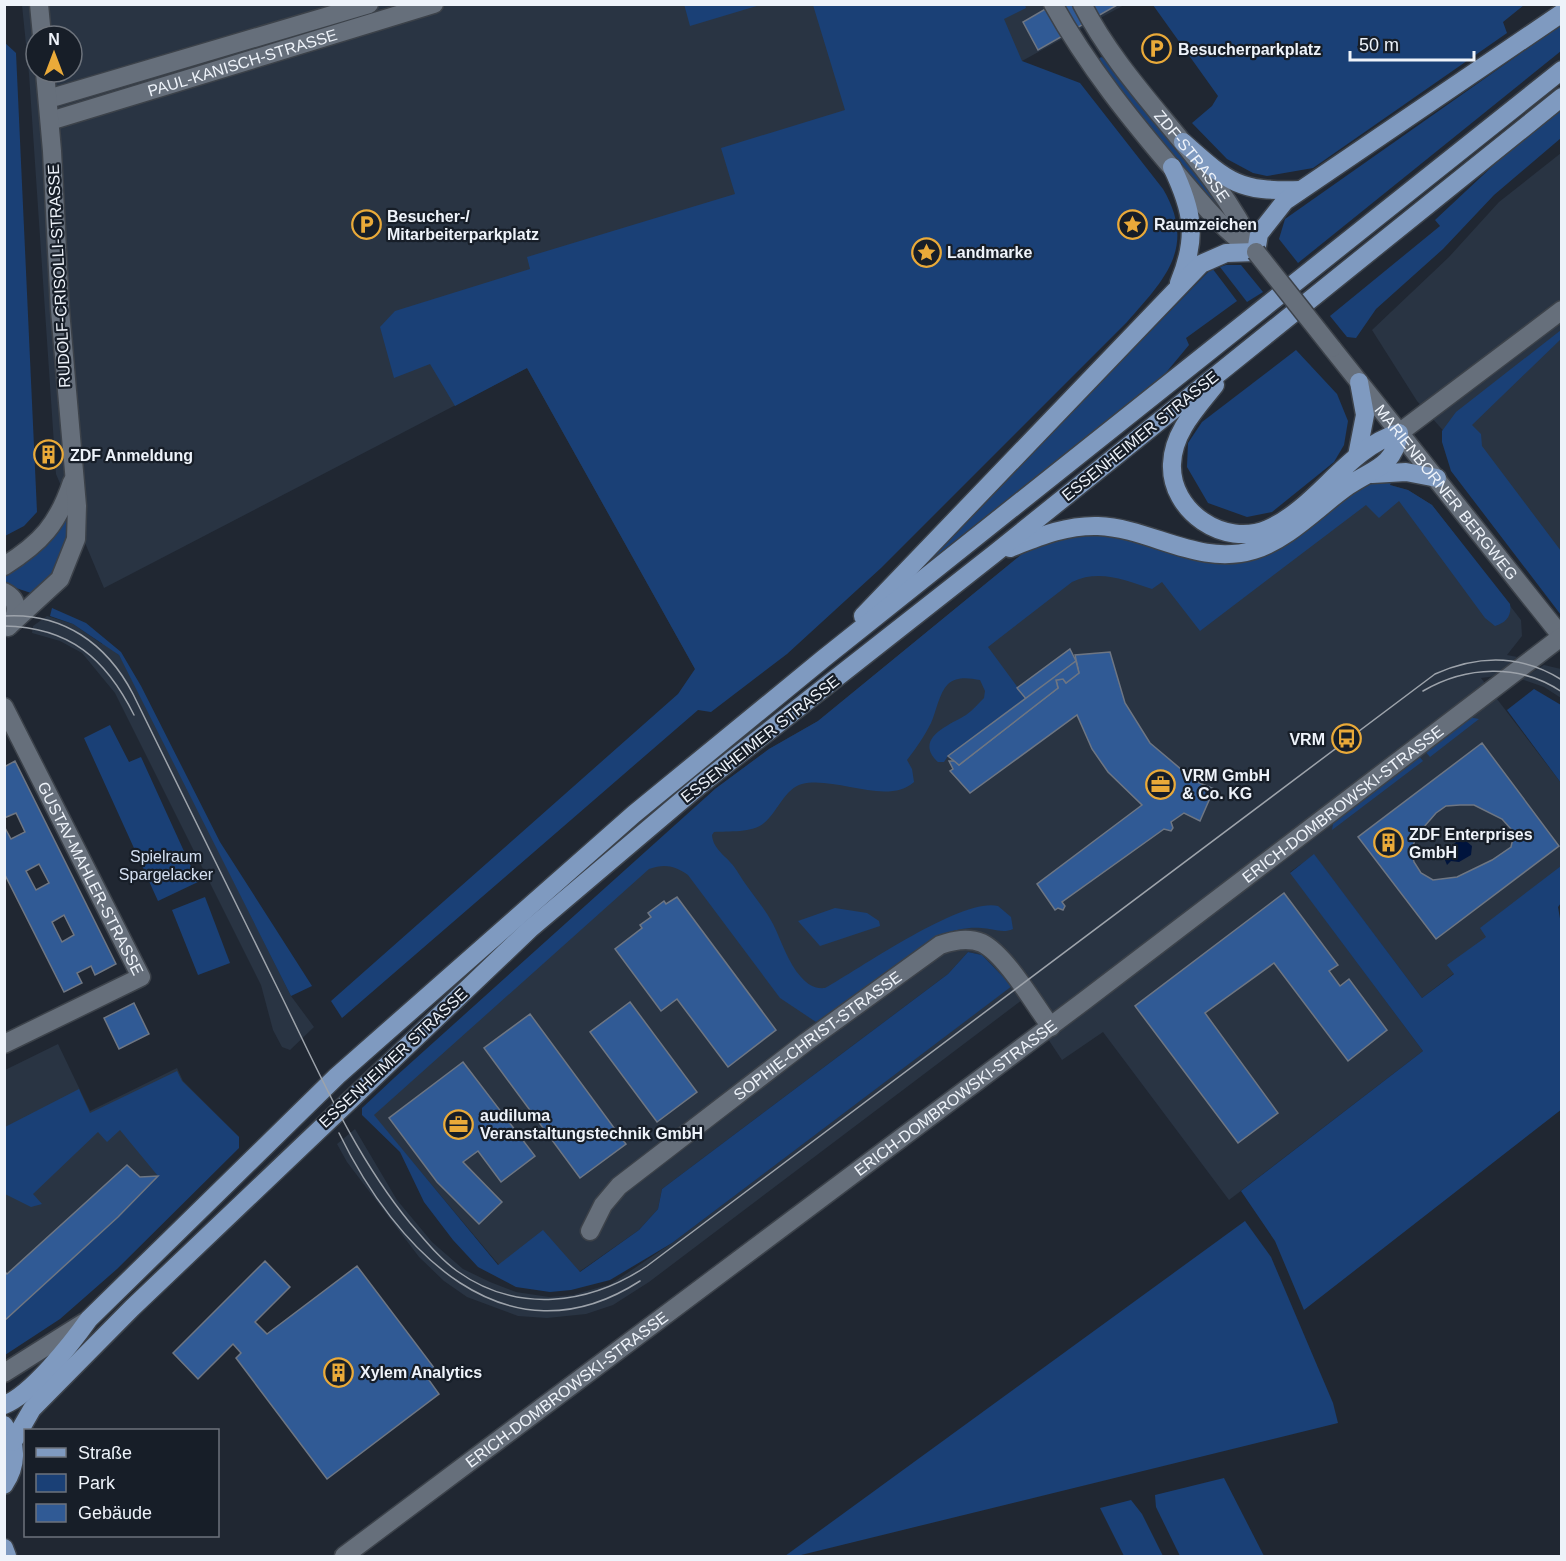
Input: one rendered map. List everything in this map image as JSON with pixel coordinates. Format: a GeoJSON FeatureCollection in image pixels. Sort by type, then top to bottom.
{"type":"FeatureCollection","features":[{"type":"Feature","properties":{"kind":"main road"},"geometry":{"type":"LineString","coordinates":[[823,659],[954,518],[1209,259],[1226,254],[1256,252],[1259,234],[1266,222],[1277,208],[1300,190],[1562,13]]}},
{"type":"Feature","properties":{"kind":"main road","name":"ESSENHEIMER STRASSE"},"geometry":{"type":"LineString","coordinates":[[4,1405],[19,1396],[69,1348],[89,1319],[337,1076],[634,814],[823,659],[1562,70]]}},
{"type":"Feature","properties":{"kind":"main road","name":"ESSENHEIMER STRASSE"},"geometry":{"type":"LineString","coordinates":[[13,1442],[32,1409],[132,1308],[530,929],[700,785],[994,554],[1562,97]]}},
{"type":"Feature","properties":{"kind":"main road"},"geometry":{"type":"LineString","coordinates":[[1183,142],[1221,176],[1238,184],[1259,190],[1300,190]]}},
{"type":"Feature","properties":{"kind":"main road"},"geometry":{"type":"LineString","coordinates":[[1172,167],[1188,201],[1192,223],[1190,251],[1176,290]]}},
{"type":"Feature","properties":{"kind":"main road"},"geometry":{"type":"LineString","coordinates":[[1233,361],[1180,431],[1173,456],[1175,484],[1181,499],[1202,522],[1217,530],[1234,534],[1250,534],[1267,529],[1332,482],[1357,456],[1380,440],[1399,433]]}},
{"type":"Feature","properties":{"kind":"main road"},"geometry":{"type":"LineString","coordinates":[[1357,456],[1365,415],[1359,382]]}},
{"type":"Feature","properties":{"kind":"main road"},"geometry":{"type":"LineString","coordinates":[[994,554],[1068,528],[1099,526],[1129,531],[1195,551],[1236,554],[1275,541],[1350,484],[1367,475],[1393,454],[1399,433]]}},
{"type":"Feature","properties":{"kind":"main road"},"geometry":{"type":"LineString","coordinates":[[1367,475],[1390,471],[1437,478]]}},
{"type":"Feature","properties":{"kind":"main road"},"geometry":{"type":"LineString","coordinates":[[4,1425],[13,1442],[13,1467],[4,1485]]}},
{"type":"Feature","properties":{"kind":"main road"},"geometry":{"type":"LineString","coordinates":[[4,1548],[7,1557]]}},
{"type":"Feature","properties":{"kind":"street"},"geometry":{"type":"LineString","coordinates":[[39,4],[41,24]]}},
{"type":"Feature","properties":{"kind":"street","name":"PAUL-KANISCH-STRASSE"},"geometry":{"type":"LineString","coordinates":[[48,99],[369,4]]}},
{"type":"Feature","properties":{"kind":"street","name":"PAUL-KANISCH-STRASSE"},"geometry":{"type":"LineString","coordinates":[[50,121],[434,4]]}},
{"type":"Feature","properties":{"kind":"street","name":"ZDF-STRASSE"},"geometry":{"type":"LineString","coordinates":[[1053,4],[1084,57],[1140,132],[1226,229],[1256,252]]}},
{"type":"Feature","properties":{"kind":"street","name":"ZDF-STRASSE"},"geometry":{"type":"LineString","coordinates":[[1082,4],[1105,42],[1236,213],[1256,252]]}},
{"type":"Feature","properties":{"kind":"street","name":"RUDOLF-CRISOLLI-STRASSE"},"geometry":{"type":"LineString","coordinates":[[7,628],[44,597],[67,567],[77,530],[46,84]]}},
{"type":"Feature","properties":{"kind":"street","name":"MARIENBORNER BERGWEG"},"geometry":{"type":"LineString","coordinates":[[1256,252],[1561,637]]}},
{"type":"Feature","properties":{"kind":"street"},"geometry":{"type":"LineString","coordinates":[[1399,433],[1562,310]]}},
{"type":"Feature","properties":{"kind":"street","name":"RUDOLF-CRISOLLI-STRASSE"},"geometry":{"type":"LineString","coordinates":[[4,566],[27,553],[45,535],[60,511],[72,481]]}},
{"type":"Feature","properties":{"kind":"street"},"geometry":{"type":"LineString","coordinates":[[4,592],[14,598],[16,604],[15,615],[7,628]]}},
{"type":"Feature","properties":{"kind":"street","name":"ERICH-DOMBROWSKI-STRASSE"},"geometry":{"type":"LineString","coordinates":[[344,1557],[1050,1027],[1561,637]]}},
{"type":"Feature","properties":{"kind":"street","name":"GUSTAV-MAHLER-STRASSE"},"geometry":{"type":"LineString","coordinates":[[4,707],[141,977],[4,1044]]}},
{"type":"Feature","properties":{"kind":"street","name":"SOPHIE-CHRIST-STRASSE"},"geometry":{"type":"LineString","coordinates":[[590,1231],[603,1206],[619,1186],[797,1049],[940,945],[956,940],[971,940],[993,950],[1050,1027]]}},
{"type":"Feature","properties":{"kind":"street"},"geometry":{"type":"LineString","coordinates":[[4,1373],[89,1319]]}},
{"type":"Feature","properties":{"kind":"shaded area"},"geometry":{"type":"Polygon","coordinates":[[[22,5],[1124,5],[1022,61],[695,669],[527,368],[104,588],[56,474],[30,84],[84,84],[84,24],[24,25],[22,5]]]}},
{"type":"Feature","properties":{"kind":"shaded area"},"geometry":{"type":"Polygon","coordinates":[[[1561,153],[1561,564],[1417,401],[1372,330],[1449,257],[1499,202],[1561,153]]]}},
{"type":"Feature","properties":{"kind":"shaded area"},"geometry":{"type":"Polygon","coordinates":[[[1392,479],[1390,485],[1408,490],[1432,505],[1521,620],[1522,636],[1507,655],[1517,657],[1496,676],[1481,678],[1561,783],[1561,891],[1422,998],[1314,855],[1290,872],[1423,1051],[1229,1200],[1103,1032],[1062,1060],[1022,1000],[649,1282],[613,1305],[586,1314],[547,1318],[518,1316],[467,1297],[444,1281],[419,1257],[347,1162],[337,1144],[355,1129],[397,1200],[432,1242],[463,1269],[490,1282],[516,1292],[549,1297],[573,1295],[611,1284],[672,1243],[1011,986],[982,955],[968,952],[948,974],[662,1189],[658,1209],[639,1230],[579,1272],[499,1265],[373,1115],[454,1041],[715,789],[769,749],[818,721],[1022,554],[1207,560],[1392,479]]]}},
{"type":"Feature","properties":{"kind":"shaded area"},"geometry":{"type":"Polygon","coordinates":[[[47,616],[73,624],[102,644],[103,642],[119,655],[129,672],[291,996],[314,1027],[290,1050],[282,1047],[273,1030],[261,985],[115,693],[82,653],[60,641],[32,633],[33,626],[47,616]]]}},
{"type":"Feature","properties":{"kind":"shaded area"},"geometry":{"type":"Polygon","coordinates":[[[1544,665],[1561,669],[1561,698],[1544,687],[1521,679],[1544,665]]]}},
{"type":"Feature","properties":{"kind":"shaded area"},"geometry":{"type":"Polygon","coordinates":[[[1458,840],[1466,841],[1472,846],[1471,855],[1459,862],[1451,861],[1447,865],[1443,855],[1458,840]]]}},
{"type":"Feature","properties":{"kind":"shaded area"},"geometry":{"type":"Polygon","coordinates":[[[58,1044],[90,1111],[177,1068],[183,1081],[239,1137],[5,1353],[5,1070],[58,1044]]]}},
{"type":"Feature","properties":{"kind":"green space"},"geometry":{"type":"Polygon","coordinates":[[[684,4],[760,4],[760,5],[690,26],[684,4]]]}},
{"type":"Feature","properties":{"kind":"green space"},"geometry":{"type":"Polygon","coordinates":[[[813,5],[1025,5],[1026,8],[1004,19],[1022,61],[1080,83],[1163,189],[1173,210],[1177,228],[1177,245],[1172,261],[1153,291],[1127,322],[881,568],[787,654],[711,712],[698,710],[342,1018],[331,1001],[678,694],[695,669],[527,368],[455,406],[430,364],[394,378],[380,327],[395,311],[530,269],[527,257],[735,194],[721,148],[845,110],[813,5]]]}},
{"type":"Feature","properties":{"kind":"green space"},"geometry":{"type":"Polygon","coordinates":[[[1153,5],[1524,5],[1503,22],[1507,33],[1313,168],[1267,176],[1253,173],[1227,159],[1192,123],[1212,106],[1218,96],[1153,5]]]}},
{"type":"Feature","properties":{"kind":"green space"},"geometry":{"type":"Polygon","coordinates":[[[1561,25],[1561,51],[1298,263],[1279,239],[1285,219],[1561,25]]]}},
{"type":"Feature","properties":{"kind":"green space"},"geometry":{"type":"Polygon","coordinates":[[[4,42],[16,53],[37,512],[24,526],[5,536],[4,42]]]}},
{"type":"Feature","properties":{"kind":"green space"},"geometry":{"type":"Polygon","coordinates":[[[1101,57],[1106,59],[1227,211],[1222,218],[1098,60],[1101,57]]]}},
{"type":"Feature","properties":{"kind":"green space"},"geometry":{"type":"Polygon","coordinates":[[[1561,110],[1561,138],[1494,195],[1443,249],[1376,309],[1356,338],[1347,337],[1330,316],[1440,226],[1435,220],[1497,162],[1561,110]]]}},
{"type":"Feature","properties":{"kind":"green space"},"geometry":{"type":"Polygon","coordinates":[[[1241,265],[1263,292],[1247,302],[1220,267],[1241,265]]]}},
{"type":"Feature","properties":{"kind":"green space"},"geometry":{"type":"Polygon","coordinates":[[[1212,268],[1237,301],[1186,338],[1189,345],[1164,375],[916,572],[1212,268]]]}},
{"type":"Feature","properties":{"kind":"green space"},"geometry":{"type":"Polygon","coordinates":[[[1561,330],[1561,339],[1472,425],[1481,434],[1482,446],[1561,551],[1561,615],[1451,471],[1442,442],[1442,431],[1456,412],[1561,330]]]}},
{"type":"Feature","properties":{"kind":"green space"},"geometry":{"type":"Polygon","coordinates":[[[1296,350],[1337,394],[1348,421],[1344,445],[1334,462],[1272,512],[1247,517],[1208,503],[1187,467],[1188,443],[1202,422],[1296,350]]]}},
{"type":"Feature","properties":{"kind":"green space"},"geometry":{"type":"Polygon","coordinates":[[[1392,479],[1390,485],[1408,490],[1432,505],[1510,604],[1510,612],[1505,621],[1495,626],[1485,618],[1399,501],[1379,518],[1366,505],[1200,631],[1162,582],[1152,589],[1122,579],[1102,576],[1082,578],[1072,582],[988,647],[1027,700],[948,756],[944,762],[938,762],[931,753],[929,746],[932,739],[944,727],[969,713],[984,698],[985,691],[980,680],[959,679],[952,681],[945,688],[933,719],[907,760],[912,769],[914,782],[903,789],[876,791],[830,784],[802,784],[791,790],[769,819],[759,826],[740,831],[714,832],[712,835],[715,846],[734,866],[769,917],[796,971],[806,982],[815,987],[825,988],[912,936],[961,912],[982,906],[998,906],[1011,917],[1013,929],[1001,931],[971,928],[943,934],[816,1022],[780,998],[688,875],[673,867],[654,867],[649,869],[374,1115],[498,1265],[543,1230],[580,1272],[639,1230],[658,1209],[662,1189],[948,974],[968,952],[982,955],[1012,986],[672,1243],[610,1280],[571,1290],[550,1292],[516,1287],[478,1267],[453,1240],[424,1202],[400,1152],[362,1115],[362,1108],[394,1078],[715,789],[769,749],[818,721],[1022,554],[1061,536],[1105,534],[1218,561],[1370,481],[1392,479]]]}},
{"type":"Feature","properties":{"kind":"green space"},"geometry":{"type":"Polygon","coordinates":[[[68,517],[69,529],[65,550],[55,568],[34,594],[7,585],[4,575],[48,544],[68,517]]]}},
{"type":"Feature","properties":{"kind":"green space"},"geometry":{"type":"Polygon","coordinates":[[[52,608],[86,623],[121,652],[141,686],[220,842],[312,986],[291,996],[119,655],[73,624],[50,616],[52,608]]]}},
{"type":"Feature","properties":{"kind":"green space"},"geometry":{"type":"Polygon","coordinates":[[[1534,689],[1561,705],[1561,783],[1507,710],[1534,689]]]}},
{"type":"Feature","properties":{"kind":"green space"},"geometry":{"type":"Polygon","coordinates":[[[1468,717],[1479,719],[1430,757],[1424,750],[1468,717]]]}},
{"type":"Feature","properties":{"kind":"green space","name":"Spielraum Spargelacker"},"geometry":{"type":"Polygon","coordinates":[[[110,725],[129,762],[141,757],[198,882],[158,901],[84,738],[110,725]]]}},
{"type":"Feature","properties":{"kind":"green space"},"geometry":{"type":"Polygon","coordinates":[[[1418,755],[1423,761],[1332,830],[1334,818],[1418,755]]]}},
{"type":"Feature","properties":{"kind":"green space"},"geometry":{"type":"Polygon","coordinates":[[[1314,854],[1422,998],[1454,974],[1447,965],[1486,937],[1480,928],[1561,866],[1561,903],[1558,907],[1562,930],[1562,1109],[1304,1310],[1275,1241],[1241,1191],[1423,1051],[1290,873],[1314,854]]]}},
{"type":"Feature","properties":{"kind":"green space"},"geometry":{"type":"Polygon","coordinates":[[[205,897],[230,963],[198,975],[172,910],[205,897]]]}},
{"type":"Feature","properties":{"kind":"green space"},"geometry":{"type":"Polygon","coordinates":[[[835,908],[867,913],[879,921],[880,926],[820,946],[798,921],[835,908]]]}},
{"type":"Feature","properties":{"kind":"green space"},"geometry":{"type":"Polygon","coordinates":[[[177,1071],[182,1081],[239,1137],[239,1148],[117,1269],[60,1319],[5,1355],[5,1321],[118,1217],[158,1176],[120,1130],[107,1142],[98,1132],[33,1194],[42,1204],[31,1207],[5,1194],[5,1127],[79,1089],[90,1113],[177,1071]]]}},
{"type":"Feature","properties":{"kind":"green space"},"geometry":{"type":"Polygon","coordinates":[[[1245,1221],[1271,1257],[1333,1403],[1338,1423],[797,1556],[785,1556],[1245,1221]]]}},
{"type":"Feature","properties":{"kind":"green space"},"geometry":{"type":"Polygon","coordinates":[[[1224,1478],[1264,1556],[1180,1556],[1156,1507],[1155,1495],[1224,1478]]]}},
{"type":"Feature","properties":{"kind":"green space"},"geometry":{"type":"Polygon","coordinates":[[[1131,1500],[1142,1514],[1163,1556],[1124,1556],[1100,1508],[1131,1500]]]}},
{"type":"Feature","properties":{"kind":"building"},"geometry":{"type":"Polygon","coordinates":[[[1054,4],[1119,4],[1038,50],[1023,22],[1054,4]]]}},
{"type":"Feature","properties":{"kind":"building","name":"ZDF Anmeldung"},"geometry":{"type":"Polygon","coordinates":[[[46,447],[52,447],[56,454],[52,461],[46,461],[42,457],[42,451],[46,447]]]}},
{"type":"Feature","properties":{"kind":"building"},"geometry":{"type":"Polygon","coordinates":[[[1070,649],[1076,661],[1027,700],[1017,688],[1070,649]]]}},
{"type":"Feature","properties":{"kind":"building","name":"VRM GmbH & Co. KG"},"geometry":{"type":"Polygon","coordinates":[[[1110,652],[1125,703],[1150,743],[1195,781],[1214,789],[1200,821],[1184,813],[1171,822],[1173,828],[1171,831],[1164,829],[1062,902],[1065,906],[1063,910],[1058,908],[1055,910],[1037,884],[1142,805],[1108,772],[1092,749],[1077,715],[970,793],[950,771],[953,769],[949,761],[955,761],[959,765],[1058,688],[1056,680],[1063,679],[1066,683],[1079,673],[1075,655],[1110,652]]]}},
{"type":"Feature","properties":{"kind":"building"},"geometry":{"type":"Polygon","coordinates":[[[1076,661],[1079,673],[1066,683],[1063,679],[1056,680],[1058,688],[959,765],[948,756],[1076,661]]]}},
{"type":"Feature","properties":{"kind":"building","name":"ZDF Enterprises GmbH"},"geometry":{"type":"Polygon","coordinates":[[[1482,743],[1559,846],[1436,939],[1358,837],[1482,743]],[[1474,805],[1446,806],[1436,813],[1416,836],[1412,850],[1414,862],[1421,873],[1433,880],[1457,877],[1492,860],[1511,847],[1513,838],[1511,829],[1502,819],[1474,805]]]}},
{"type":"Feature","properties":{"kind":"building"},"geometry":{"type":"Polygon","coordinates":[[[15,761],[116,964],[95,975],[91,966],[77,973],[82,983],[64,992],[4,873],[4,826],[11,839],[25,832],[16,813],[4,818],[4,767],[15,761]],[[39,864],[26,871],[36,890],[49,883],[39,864]],[[64,915],[52,922],[62,942],[74,935],[64,915]]]}},
{"type":"Feature","properties":{"kind":"building"},"geometry":{"type":"Polygon","coordinates":[[[1284,893],[1338,965],[1329,971],[1340,986],[1349,979],[1387,1030],[1348,1061],[1274,963],[1205,1013],[1278,1113],[1238,1143],[1135,1006],[1284,893]]]}},
{"type":"Feature","properties":{"kind":"building"},"geometry":{"type":"Polygon","coordinates":[[[677,897],[776,1030],[728,1067],[677,999],[661,1011],[615,949],[642,928],[640,925],[651,917],[648,913],[664,901],[666,904],[677,897]]]}},
{"type":"Feature","properties":{"kind":"building"},"geometry":{"type":"Polygon","coordinates":[[[630,1002],[697,1092],[657,1122],[590,1032],[630,1002]]]}},
{"type":"Feature","properties":{"kind":"building"},"geometry":{"type":"Polygon","coordinates":[[[134,1003],[149,1034],[119,1049],[104,1018],[134,1003]]]}},
{"type":"Feature","properties":{"kind":"building"},"geometry":{"type":"Polygon","coordinates":[[[530,1014],[626,1144],[580,1178],[484,1048],[530,1014]]]}},
{"type":"Feature","properties":{"kind":"building"},"geometry":{"type":"Polygon","coordinates":[[[463,1062],[535,1156],[501,1182],[478,1151],[463,1162],[502,1202],[479,1224],[437,1182],[389,1118],[463,1062]]]}},
{"type":"Feature","properties":{"kind":"building"},"geometry":{"type":"Polygon","coordinates":[[[127,1165],[140,1177],[158,1176],[118,1217],[4,1321],[4,1271],[7,1274],[127,1165]]]}},
{"type":"Feature","properties":{"kind":"building","name":"Xylem Analytics"},"geometry":{"type":"Polygon","coordinates":[[[265,1261],[290,1287],[255,1322],[267,1334],[357,1266],[435,1369],[426,1376],[439,1394],[327,1479],[236,1358],[241,1353],[233,1344],[198,1379],[173,1353],[265,1261]]]}},
{"type":"Feature","properties":{"kind":"tram line"},"geometry":{"type":"LineString","coordinates":[[4,616],[45,619],[64,626],[96,646],[110,660],[133,694],[320,1076],[370,1167],[410,1223],[450,1266],[480,1285],[504,1294],[528,1299],[577,1296],[625,1279],[647,1266],[1435,674],[1467,663],[1499,660],[1531,665],[1562,680]]}},
{"type":"Feature","properties":{"kind":"tram line"},"geometry":{"type":"LineString","coordinates":[[4,626],[48,632],[83,650],[98,662],[111,678],[134,715]]}},
{"type":"Feature","properties":{"kind":"tram line"},"geometry":{"type":"LineString","coordinates":[[1423,691],[1457,677],[1492,671],[1528,676],[1562,692]]}},
{"type":"Feature","properties":{"kind":"tram line"},"geometry":{"type":"LineString","coordinates":[[339,1133],[362,1176],[391,1217],[423,1253],[460,1283],[500,1303],[544,1311],[591,1304],[640,1281]]}},
{"type":"Feature","properties":{"kind":"place","name":"Besucherparkplatz"},"geometry":{"type":"Point","coordinates":[1157,49]}},
{"type":"Feature","properties":{"kind":"place","name":"Raumzeichen"},"geometry":{"type":"Point","coordinates":[1133,224]}},
{"type":"Feature","properties":{"kind":"place","name":"Besucher-/ Mitarbeiterparkplatz"},"geometry":{"type":"Point","coordinates":[366,225]}},
{"type":"Feature","properties":{"kind":"place","name":"Landmarke"},"geometry":{"type":"Point","coordinates":[926,252]}},
{"type":"Feature","properties":{"kind":"place","name":"ZDF Anmeldung"},"geometry":{"type":"Point","coordinates":[49,455]}},
{"type":"Feature","properties":{"kind":"place","name":"VRM"},"geometry":{"type":"Point","coordinates":[1346,739]}},
{"type":"Feature","properties":{"kind":"place","name":"VRM GmbH & Co. KG"},"geometry":{"type":"Point","coordinates":[1161,784]}},
{"type":"Feature","properties":{"kind":"place","name":"ZDF Enterprises GmbH"},"geometry":{"type":"Point","coordinates":[1388,843]}},
{"type":"Feature","properties":{"kind":"place","name":"audiluma Veranstaltungstechnik GmbH"},"geometry":{"type":"Point","coordinates":[459,1124]}},
{"type":"Feature","properties":{"kind":"place","name":"Xylem Analytics"},"geometry":{"type":"Point","coordinates":[339,1372]}}]}
